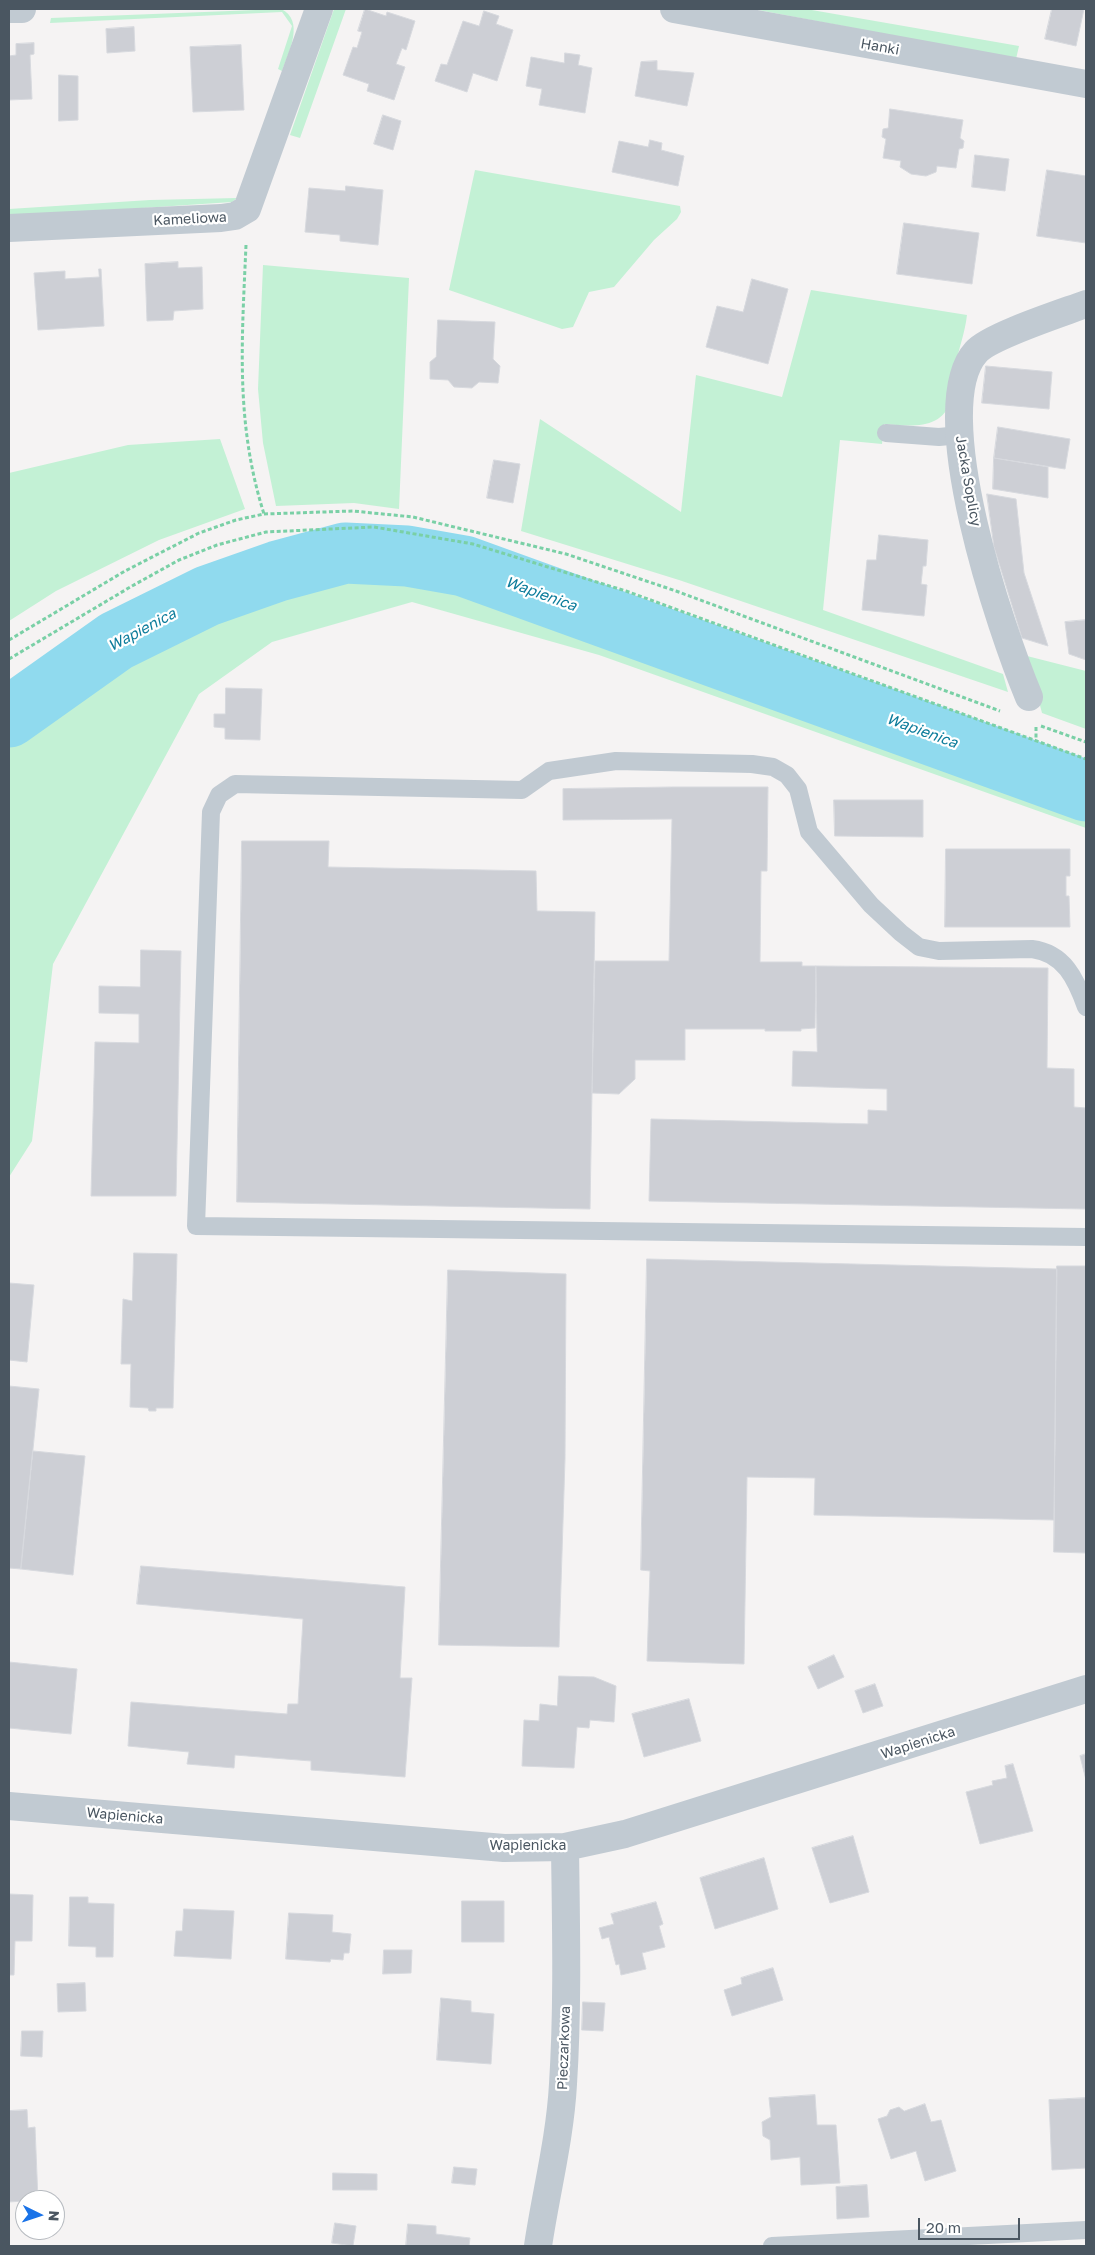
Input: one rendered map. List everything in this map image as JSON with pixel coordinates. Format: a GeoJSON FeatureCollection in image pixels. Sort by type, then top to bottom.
{"type":"FeatureCollection","features":[{"type":"Feature","properties":{"kind":"street"},"geometry":{"type":"LineString","coordinates":[[9,9],[22,9]]}},
{"type":"Feature","properties":{"kind":"street"},"geometry":{"type":"LineString","coordinates":[[247,209],[319,9]]}},
{"type":"Feature","properties":{"kind":"street","name":"Hanki"},"geometry":{"type":"LineString","coordinates":[[674,9],[1086,84]]}},
{"type":"Feature","properties":{"kind":"street","name":"Kameliowa"},"geometry":{"type":"LineString","coordinates":[[9,228],[221,218],[235,216],[247,209]]}},
{"type":"Feature","properties":{"kind":"street","name":"Jacka Soplicy"},"geometry":{"type":"LineString","coordinates":[[1029,698],[1012,655],[969,500],[960,434],[959,408],[962,385],[968,363],[974,353],[982,346],[995,339],[1086,304]]}},
{"type":"Feature","properties":{"kind":"street","name":"Wapienicka"},"geometry":{"type":"LineString","coordinates":[[9,1806],[504,1848],[565,1848],[624,1834],[1086,1689]]}},
{"type":"Feature","properties":{"kind":"street","name":"Pieczarkowa"},"geometry":{"type":"LineString","coordinates":[[542,2246],[563,2085],[566,1988],[565,1848]]}},
{"type":"Feature","properties":{"kind":"lane"},"geometry":{"type":"LineString","coordinates":[[886,434],[939,437],[960,434]]}},
{"type":"Feature","properties":{"kind":"lane"},"geometry":{"type":"LineString","coordinates":[[1086,1007],[1080,989],[1067,969],[1057,957],[1045,951],[1032,949],[939,951],[919,947],[901,933],[872,905],[809,832],[798,790],[787,775],[773,767],[752,764],[616,761],[549,770],[522,790],[235,784],[219,795],[211,812],[196,1226],[1086,1237]]}},
{"type":"Feature","properties":{"kind":"lane"},"geometry":{"type":"LineString","coordinates":[[772,2246],[1086,2230]]}},
{"type":"Feature","properties":{"kind":"path"},"geometry":{"type":"LineString","coordinates":[[247,209],[242,387],[247,443],[264,514]]}},
{"type":"Feature","properties":{"kind":"path"},"geometry":{"type":"LineString","coordinates":[[9,640],[125,571],[199,533],[236,520],[264,514],[353,511],[413,517],[566,554],[676,591],[1008,714]]}},
{"type":"Feature","properties":{"kind":"path"},"geometry":{"type":"LineString","coordinates":[[9,659],[178,560],[217,545],[266,532],[374,526],[473,544],[626,591],[1086,760]]}},
{"type":"Feature","properties":{"kind":"path"},"geometry":{"type":"LineString","coordinates":[[1035,724],[1086,742]]}},
{"type":"Feature","properties":{"kind":"green space"},"geometry":{"type":"Polygon","coordinates":[[[281,9],[288,14],[294,28],[291,46],[282,71],[278,69],[292,26],[282,12],[50,23],[51,18],[281,9]]]}},
{"type":"Feature","properties":{"kind":"green space"},"geometry":{"type":"Polygon","coordinates":[[[334,9],[346,9],[300,138],[290,135],[334,9]]]}},
{"type":"Feature","properties":{"kind":"green space"},"geometry":{"type":"Polygon","coordinates":[[[753,9],[806,9],[1019,46],[1016,59],[753,9]]]}},
{"type":"Feature","properties":{"kind":"green space"},"geometry":{"type":"Polygon","coordinates":[[[475,170],[680,206],[681,212],[677,219],[654,240],[614,287],[589,292],[573,327],[562,329],[449,290],[475,170]]]}},
{"type":"Feature","properties":{"kind":"green space"},"geometry":{"type":"Polygon","coordinates":[[[237,198],[232,202],[9,217],[9,209],[150,200],[237,198]]]}},
{"type":"Feature","properties":{"kind":"green space"},"geometry":{"type":"Polygon","coordinates":[[[263,265],[409,278],[399,509],[354,503],[276,506],[263,443],[258,389],[263,265]]]}},
{"type":"Feature","properties":{"kind":"green space"},"geometry":{"type":"Polygon","coordinates":[[[811,290],[967,315],[955,368],[951,399],[941,417],[933,422],[924,424],[884,424],[882,444],[840,440],[823,610],[1003,674],[1008,692],[679,580],[521,531],[540,419],[681,512],[696,375],[782,397],[811,290]]]}},
{"type":"Feature","properties":{"kind":"green space"},"geometry":{"type":"Polygon","coordinates":[[[220,439],[245,509],[159,540],[56,591],[9,621],[9,473],[128,445],[220,439]]]}},
{"type":"Feature","properties":{"kind":"green space"},"geometry":{"type":"Polygon","coordinates":[[[408,568],[486,589],[801,701],[1086,808],[1086,828],[599,655],[412,602],[272,642],[199,694],[53,964],[32,1141],[9,1177],[9,735],[123,659],[211,608],[285,579],[347,570],[408,568]]]}},
{"type":"Feature","properties":{"kind":"green space"},"geometry":{"type":"Polygon","coordinates":[[[1027,656],[1086,671],[1086,729],[1042,713],[1027,656]]]}},
{"type":"Feature","properties":{"kind":"building"},"geometry":{"type":"Polygon","coordinates":[[[365,9],[386,16],[387,12],[415,21],[406,50],[402,48],[396,64],[405,67],[394,100],[367,91],[369,84],[343,75],[353,47],[357,48],[362,32],[358,31],[365,9]]]}},
{"type":"Feature","properties":{"kind":"building"},"geometry":{"type":"Polygon","coordinates":[[[1052,9],[1084,9],[1076,46],[1045,39],[1052,9]]]}},
{"type":"Feature","properties":{"kind":"building"},"geometry":{"type":"Polygon","coordinates":[[[484,11],[499,16],[496,24],[513,30],[497,81],[473,73],[467,92],[435,81],[441,64],[447,65],[463,21],[479,26],[484,11]]]}},
{"type":"Feature","properties":{"kind":"building"},"geometry":{"type":"Polygon","coordinates":[[[134,27],[135,51],[107,53],[106,29],[134,27]]]}},
{"type":"Feature","properties":{"kind":"building"},"geometry":{"type":"Polygon","coordinates":[[[34,43],[34,54],[30,55],[32,99],[9,100],[9,56],[16,55],[16,44],[34,43]]]}},
{"type":"Feature","properties":{"kind":"building"},"geometry":{"type":"Polygon","coordinates":[[[241,45],[244,110],[193,112],[190,47],[241,45]]]}},
{"type":"Feature","properties":{"kind":"building"},"geometry":{"type":"Polygon","coordinates":[[[565,53],[580,55],[578,65],[592,68],[585,113],[539,105],[542,89],[526,86],[531,57],[564,63],[565,53]]]}},
{"type":"Feature","properties":{"kind":"building"},"geometry":{"type":"Polygon","coordinates":[[[657,61],[657,70],[694,73],[687,106],[635,96],[641,62],[657,61]]]}},
{"type":"Feature","properties":{"kind":"building"},"geometry":{"type":"Polygon","coordinates":[[[59,75],[78,76],[78,120],[59,121],[59,75]]]}},
{"type":"Feature","properties":{"kind":"building"},"geometry":{"type":"Polygon","coordinates":[[[890,109],[963,120],[960,138],[964,141],[963,148],[959,149],[956,168],[937,166],[936,172],[926,176],[911,174],[900,167],[901,161],[883,158],[886,139],[882,137],[883,129],[888,128],[890,109]]]}},
{"type":"Feature","properties":{"kind":"building"},"geometry":{"type":"Polygon","coordinates":[[[383,115],[401,121],[393,150],[374,144],[383,115]]]}},
{"type":"Feature","properties":{"kind":"building"},"geometry":{"type":"Polygon","coordinates":[[[650,140],[662,143],[661,150],[684,156],[678,186],[612,172],[619,141],[648,147],[650,140]]]}},
{"type":"Feature","properties":{"kind":"building"},"geometry":{"type":"Polygon","coordinates":[[[975,155],[1009,159],[1005,191],[972,187],[975,155]]]}},
{"type":"Feature","properties":{"kind":"building"},"geometry":{"type":"Polygon","coordinates":[[[1047,170],[1086,176],[1086,243],[1037,236],[1047,170]]]}},
{"type":"Feature","properties":{"kind":"building"},"geometry":{"type":"Polygon","coordinates":[[[346,186],[383,190],[378,245],[340,241],[340,235],[305,232],[309,188],[345,191],[346,186]]]}},
{"type":"Feature","properties":{"kind":"building"},"geometry":{"type":"Polygon","coordinates":[[[904,223],[979,233],[972,284],[897,274],[904,223]]]}},
{"type":"Feature","properties":{"kind":"building"},"geometry":{"type":"Polygon","coordinates":[[[178,262],[178,268],[202,267],[203,309],[174,311],[173,320],[147,321],[145,264],[178,262]]]}},
{"type":"Feature","properties":{"kind":"building"},"geometry":{"type":"Polygon","coordinates":[[[99,269],[101,269],[104,326],[38,330],[34,273],[65,271],[65,279],[99,277],[99,269]]]}},
{"type":"Feature","properties":{"kind":"building"},"geometry":{"type":"Polygon","coordinates":[[[752,279],[788,289],[768,364],[706,347],[717,306],[743,312],[752,279]]]}},
{"type":"Feature","properties":{"kind":"building"},"geometry":{"type":"Polygon","coordinates":[[[438,320],[495,322],[493,359],[500,366],[498,383],[479,382],[472,388],[454,387],[448,380],[430,379],[430,362],[436,357],[438,320]]]}},
{"type":"Feature","properties":{"kind":"building"},"geometry":{"type":"Polygon","coordinates":[[[986,366],[1052,372],[1049,409],[982,403],[986,366]]]}},
{"type":"Feature","properties":{"kind":"building"},"geometry":{"type":"Polygon","coordinates":[[[998,427],[1070,439],[1065,469],[994,458],[998,427]]]}},
{"type":"Feature","properties":{"kind":"building"},"geometry":{"type":"Polygon","coordinates":[[[994,458],[1048,467],[1048,498],[993,489],[994,458]]]}},
{"type":"Feature","properties":{"kind":"building"},"geometry":{"type":"Polygon","coordinates":[[[494,460],[520,464],[513,503],[487,498],[494,460]]]}},
{"type":"Feature","properties":{"kind":"building"},"geometry":{"type":"Polygon","coordinates":[[[987,494],[1016,499],[1024,573],[1048,646],[1022,638],[994,547],[987,494]]]}},
{"type":"Feature","properties":{"kind":"building"},"geometry":{"type":"Polygon","coordinates":[[[879,535],[928,540],[926,566],[923,566],[921,584],[927,585],[924,616],[862,610],[867,560],[876,560],[879,535]]]}},
{"type":"Feature","properties":{"kind":"building"},"geometry":{"type":"Polygon","coordinates":[[[1086,620],[1086,660],[1069,654],[1065,622],[1086,620]]]}},
{"type":"Feature","properties":{"kind":"building"},"geometry":{"type":"Polygon","coordinates":[[[226,688],[262,689],[260,740],[225,739],[225,728],[214,727],[214,714],[225,714],[226,688]]]}},
{"type":"Feature","properties":{"kind":"building"},"geometry":{"type":"Polygon","coordinates":[[[768,787],[767,871],[761,871],[760,962],[802,962],[802,966],[816,966],[815,1028],[801,1029],[801,1031],[685,1029],[685,1060],[635,1060],[635,1079],[619,1094],[592,1093],[595,961],[669,961],[672,819],[563,820],[563,789],[768,787]]]}},
{"type":"Feature","properties":{"kind":"building"},"geometry":{"type":"Polygon","coordinates":[[[834,800],[923,800],[923,837],[835,836],[834,800]]]}},
{"type":"Feature","properties":{"kind":"building"},"geometry":{"type":"Polygon","coordinates":[[[242,841],[329,841],[328,867],[536,871],[537,911],[595,912],[590,1209],[237,1202],[242,841]]]}},
{"type":"Feature","properties":{"kind":"building"},"geometry":{"type":"Polygon","coordinates":[[[946,849],[1070,849],[1070,876],[1066,876],[1066,896],[1069,896],[1070,927],[945,927],[946,849]]]}},
{"type":"Feature","properties":{"kind":"building"},"geometry":{"type":"Polygon","coordinates":[[[141,950],[181,951],[176,1196],[91,1196],[95,1042],[139,1043],[139,1014],[99,1013],[99,986],[140,987],[141,950]]]}},
{"type":"Feature","properties":{"kind":"building"},"geometry":{"type":"Polygon","coordinates":[[[816,966],[1048,968],[1047,1068],[1074,1069],[1074,1107],[1086,1108],[1086,1209],[649,1201],[651,1119],[868,1124],[868,1110],[887,1111],[887,1089],[792,1086],[793,1051],[817,1052],[816,966]]]}},
{"type":"Feature","properties":{"kind":"building"},"geometry":{"type":"Polygon","coordinates":[[[134,1253],[177,1254],[173,1408],[156,1408],[156,1411],[149,1411],[148,1408],[130,1407],[131,1364],[121,1364],[123,1299],[132,1301],[134,1253]]]}},
{"type":"Feature","properties":{"kind":"building"},"geometry":{"type":"Polygon","coordinates":[[[647,1259],[1057,1269],[1054,1520],[814,1515],[815,1478],[747,1477],[744,1664],[647,1661],[650,1571],[641,1570],[647,1259]]]}},
{"type":"Feature","properties":{"kind":"building"},"geometry":{"type":"Polygon","coordinates":[[[1057,1266],[1086,1266],[1086,1553],[1054,1552],[1057,1266]]]}},
{"type":"Feature","properties":{"kind":"building"},"geometry":{"type":"Polygon","coordinates":[[[448,1270],[566,1274],[565,1459],[559,1647],[439,1645],[448,1270]]]}},
{"type":"Feature","properties":{"kind":"building"},"geometry":{"type":"Polygon","coordinates":[[[9,1283],[34,1285],[27,1362],[9,1360],[9,1283]]]}},
{"type":"Feature","properties":{"kind":"building"},"geometry":{"type":"Polygon","coordinates":[[[9,1386],[39,1389],[21,1569],[9,1568],[9,1386]]]}},
{"type":"Feature","properties":{"kind":"building"},"geometry":{"type":"Polygon","coordinates":[[[33,1451],[85,1456],[73,1575],[21,1569],[33,1451]]]}},
{"type":"Feature","properties":{"kind":"building"},"geometry":{"type":"Polygon","coordinates":[[[141,1566],[405,1587],[400,1678],[412,1678],[405,1777],[311,1770],[311,1761],[235,1755],[234,1768],[187,1764],[189,1752],[128,1746],[131,1702],[287,1714],[288,1704],[298,1704],[303,1619],[137,1604],[141,1566]]]}},
{"type":"Feature","properties":{"kind":"building"},"geometry":{"type":"Polygon","coordinates":[[[834,1655],[844,1677],[818,1689],[808,1667],[834,1655]]]}},
{"type":"Feature","properties":{"kind":"building"},"geometry":{"type":"Polygon","coordinates":[[[9,1662],[77,1669],[71,1734],[9,1728],[9,1662]]]}},
{"type":"Feature","properties":{"kind":"building"},"geometry":{"type":"Polygon","coordinates":[[[559,1676],[594,1677],[616,1686],[614,1722],[590,1720],[589,1728],[577,1727],[574,1768],[522,1766],[524,1720],[539,1721],[540,1704],[557,1706],[559,1676]]]}},
{"type":"Feature","properties":{"kind":"building"},"geometry":{"type":"Polygon","coordinates":[[[875,1684],[883,1706],[863,1713],[855,1691],[875,1684]]]}},
{"type":"Feature","properties":{"kind":"building"},"geometry":{"type":"Polygon","coordinates":[[[689,1699],[701,1741],[644,1757],[632,1714],[689,1699]]]}},
{"type":"Feature","properties":{"kind":"building"},"geometry":{"type":"Polygon","coordinates":[[[1086,1754],[1086,1780],[1080,1756],[1086,1754]]]}},
{"type":"Feature","properties":{"kind":"building"},"geometry":{"type":"Polygon","coordinates":[[[1013,1764],[1033,1831],[980,1844],[966,1792],[993,1785],[992,1781],[1007,1778],[1005,1766],[1013,1764]]]}},
{"type":"Feature","properties":{"kind":"building"},"geometry":{"type":"Polygon","coordinates":[[[853,1836],[869,1892],[830,1903],[812,1848],[853,1836]]]}},
{"type":"Feature","properties":{"kind":"building"},"geometry":{"type":"Polygon","coordinates":[[[764,1858],[778,1909],[715,1929],[700,1878],[764,1858]]]}},
{"type":"Feature","properties":{"kind":"building"},"geometry":{"type":"Polygon","coordinates":[[[9,1894],[33,1895],[32,1941],[15,1941],[14,1975],[9,1975],[9,1894]]]}},
{"type":"Feature","properties":{"kind":"building"},"geometry":{"type":"Polygon","coordinates":[[[70,1897],[88,1897],[88,1903],[114,1904],[113,1957],[96,1957],[96,1947],[69,1946],[70,1897]]]}},
{"type":"Feature","properties":{"kind":"building"},"geometry":{"type":"Polygon","coordinates":[[[462,1901],[504,1901],[504,1942],[462,1942],[462,1901]]]}},
{"type":"Feature","properties":{"kind":"building"},"geometry":{"type":"Polygon","coordinates":[[[656,1902],[663,1924],[659,1926],[665,1947],[642,1953],[646,1969],[621,1975],[619,1964],[616,1965],[609,1937],[602,1939],[599,1928],[614,1924],[611,1914],[656,1902]]]}},
{"type":"Feature","properties":{"kind":"building"},"geometry":{"type":"Polygon","coordinates":[[[184,1909],[234,1911],[231,1959],[174,1956],[176,1931],[182,1931],[184,1909]]]}},
{"type":"Feature","properties":{"kind":"building"},"geometry":{"type":"Polygon","coordinates":[[[289,1913],[333,1915],[332,1932],[351,1934],[349,1953],[344,1953],[343,1960],[331,1959],[330,1962],[286,1959],[289,1913]]]}},
{"type":"Feature","properties":{"kind":"building"},"geometry":{"type":"Polygon","coordinates":[[[384,1950],[412,1950],[411,1973],[383,1974],[384,1950]]]}},
{"type":"Feature","properties":{"kind":"building"},"geometry":{"type":"Polygon","coordinates":[[[773,1968],[783,2000],[732,2016],[724,1990],[742,1984],[741,1978],[773,1968]]]}},
{"type":"Feature","properties":{"kind":"building"},"geometry":{"type":"Polygon","coordinates":[[[85,1983],[86,2011],[58,2012],[57,1984],[85,1983]]]}},
{"type":"Feature","properties":{"kind":"building"},"geometry":{"type":"Polygon","coordinates":[[[441,1998],[471,2001],[471,2012],[494,2014],[491,2064],[437,2060],[441,1998]]]}},
{"type":"Feature","properties":{"kind":"building"},"geometry":{"type":"Polygon","coordinates":[[[583,2002],[605,2003],[603,2031],[582,2030],[583,2002]]]}},
{"type":"Feature","properties":{"kind":"building"},"geometry":{"type":"Polygon","coordinates":[[[22,2031],[43,2031],[42,2057],[21,2056],[22,2031]]]}},
{"type":"Feature","properties":{"kind":"building"},"geometry":{"type":"Polygon","coordinates":[[[815,2095],[817,2125],[836,2125],[840,2183],[801,2185],[800,2157],[771,2160],[770,2140],[763,2136],[762,2122],[771,2117],[769,2098],[815,2095]]]}},
{"type":"Feature","properties":{"kind":"building"},"geometry":{"type":"Polygon","coordinates":[[[1086,2098],[1086,2168],[1052,2170],[1049,2100],[1086,2098]]]}},
{"type":"Feature","properties":{"kind":"building"},"geometry":{"type":"Polygon","coordinates":[[[925,2104],[931,2122],[941,2120],[956,2171],[925,2181],[916,2151],[891,2159],[878,2119],[887,2116],[890,2110],[899,2107],[904,2111],[925,2104]]]}},
{"type":"Feature","properties":{"kind":"building"},"geometry":{"type":"Polygon","coordinates":[[[27,2110],[28,2128],[35,2127],[38,2190],[15,2190],[15,2202],[9,2202],[9,2111],[27,2110]]]}},
{"type":"Feature","properties":{"kind":"building"},"geometry":{"type":"Polygon","coordinates":[[[454,2167],[477,2169],[475,2185],[452,2183],[454,2167]]]}},
{"type":"Feature","properties":{"kind":"building"},"geometry":{"type":"Polygon","coordinates":[[[333,2173],[377,2174],[377,2190],[333,2190],[333,2173]]]}},
{"type":"Feature","properties":{"kind":"building"},"geometry":{"type":"Polygon","coordinates":[[[867,2185],[869,2217],[837,2219],[836,2187],[867,2185]]]}},
{"type":"Feature","properties":{"kind":"building"},"geometry":{"type":"Polygon","coordinates":[[[335,2223],[356,2226],[353,2246],[332,2243],[335,2223]]]}},
{"type":"Feature","properties":{"kind":"building"},"geometry":{"type":"Polygon","coordinates":[[[408,2224],[436,2226],[436,2234],[470,2238],[469,2246],[406,2246],[408,2224]]]}},
{"type":"Feature","properties":{"kind":"waterway","name":"Wapienica"},"geometry":{"type":"LineString","coordinates":[[9,717],[116,641],[207,596],[278,571],[345,553],[407,556],[464,566],[1086,791]]}}]}
